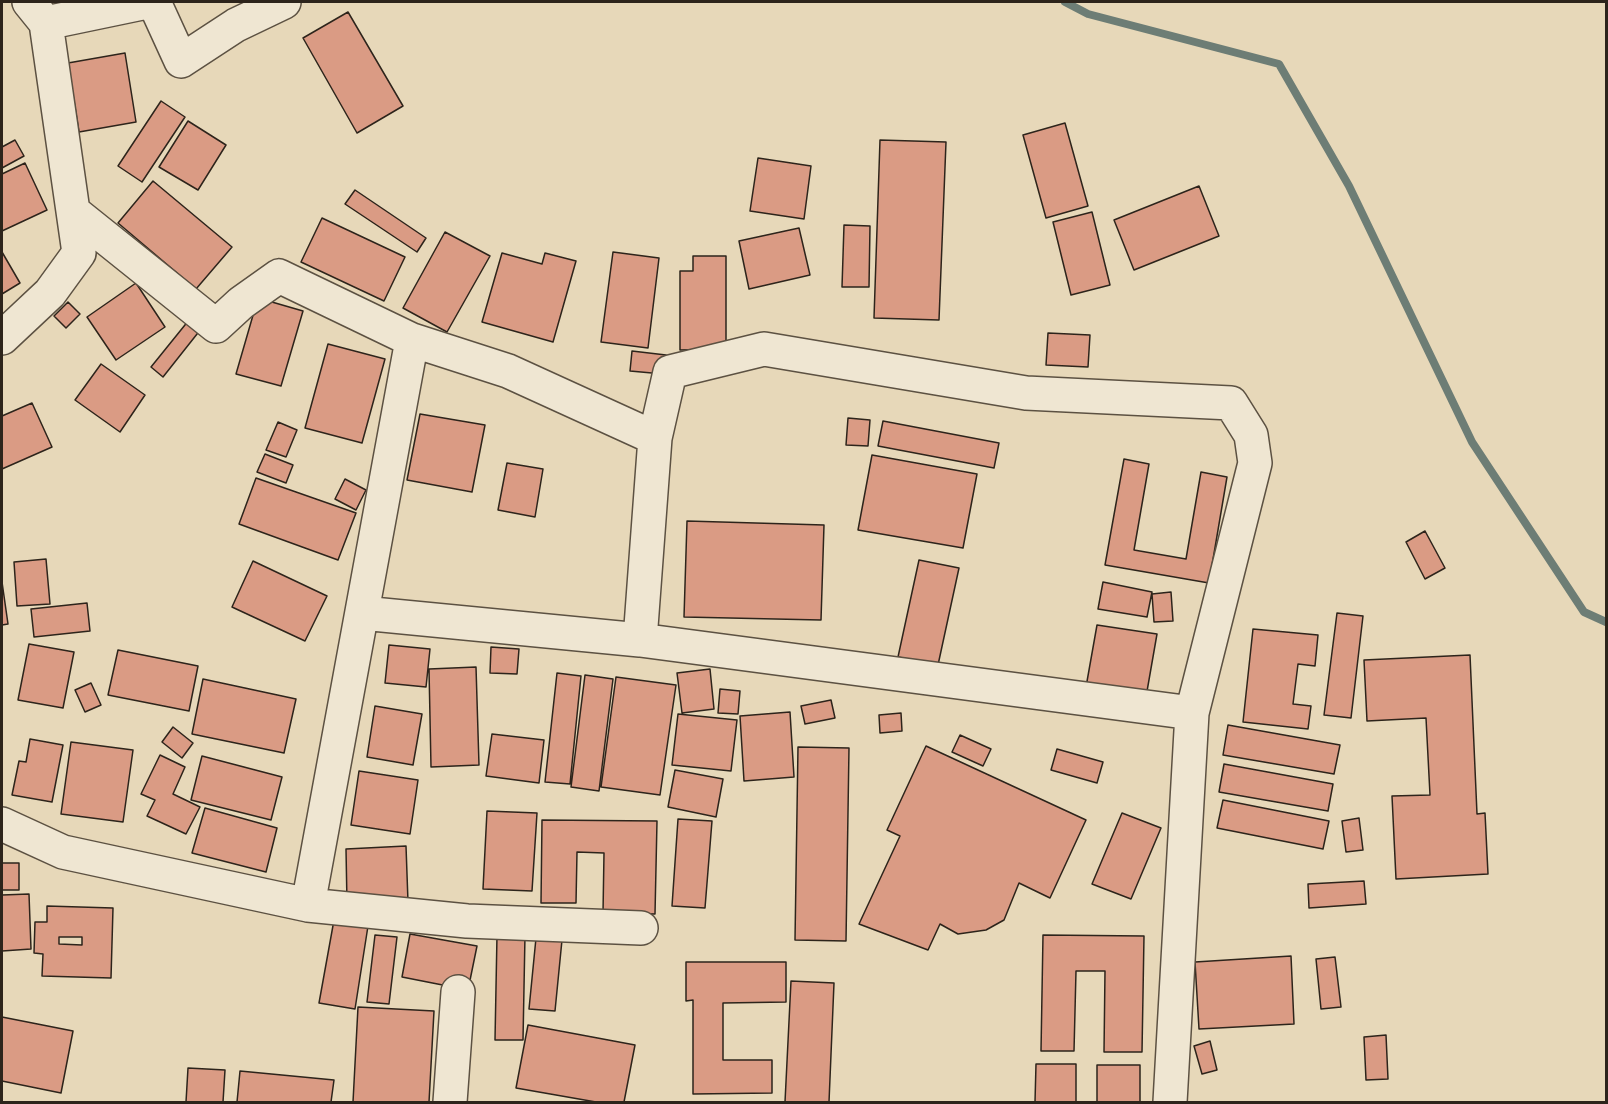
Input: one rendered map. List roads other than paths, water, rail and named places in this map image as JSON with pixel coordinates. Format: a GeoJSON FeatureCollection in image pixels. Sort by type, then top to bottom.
{"type":"FeatureCollection","features":[{"type":"Feature","properties":{"kind":"street"},"geometry":{"type":"LineString","coordinates":[[2,338],[50,293],[79,253],[75,213],[38,12],[147,2]]}},
{"type":"Feature","properties":{"kind":"street"},"geometry":{"type":"LineString","coordinates":[[154,2],[181,61],[236,25],[284,2]]}},
{"type":"Feature","properties":{"kind":"street"},"geometry":{"type":"LineString","coordinates":[[75,213],[216,326],[241,303],[279,276],[412,340],[508,370],[655,438]]}},
{"type":"Feature","properties":{"kind":"street"},"geometry":{"type":"LineString","coordinates":[[308,905],[412,340]]}},
{"type":"Feature","properties":{"kind":"street"},"geometry":{"type":"LineString","coordinates":[[640,639],[655,438],[670,372],[764,349],[1026,393],[1231,403],[1251,435],[1255,463],[1191,713],[1170,1102]]}},
{"type":"Feature","properties":{"kind":"street"},"geometry":{"type":"LineString","coordinates":[[362,613],[640,639],[1191,713]]}},
{"type":"Feature","properties":{"kind":"street"},"geometry":{"type":"LineString","coordinates":[[2,824],[63,852],[308,905],[467,921],[641,928]]}},
{"type":"Feature","properties":{"kind":"street"},"geometry":{"type":"LineString","coordinates":[[450,1102],[458,992]]}},
{"type":"Feature","properties":{"kind":"waterway"},"geometry":{"type":"LineString","coordinates":[[1065,2],[1088,14],[1279,64],[1349,186],[1472,442],[1584,612],[1606,622]]}}]}
